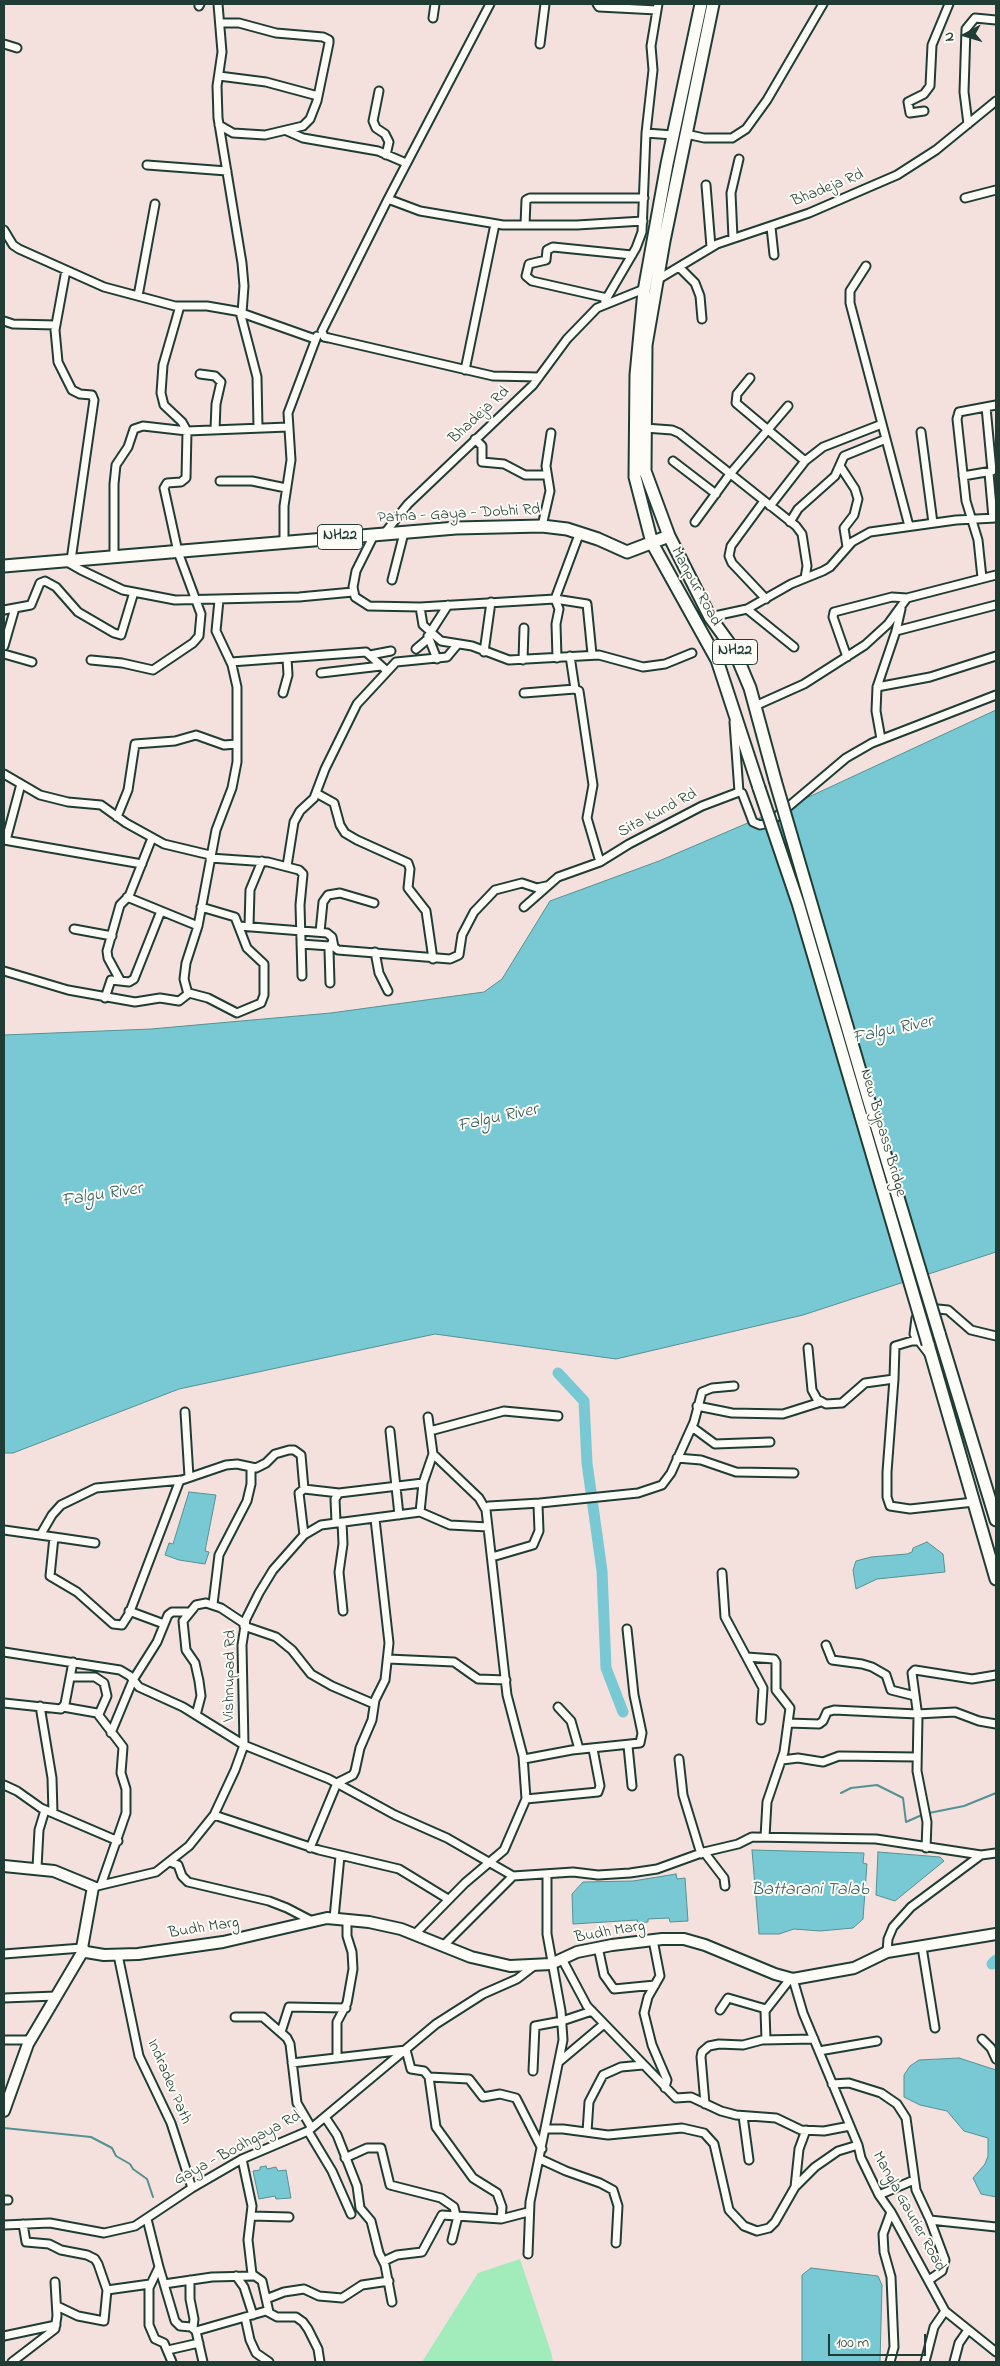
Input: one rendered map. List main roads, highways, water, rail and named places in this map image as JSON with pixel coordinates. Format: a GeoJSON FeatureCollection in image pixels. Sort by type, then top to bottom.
{"type":"FeatureCollection","features":[{"type":"Feature","properties":{"kind":"main road","name":"Manpur Road"},"geometry":{"type":"LineString","coordinates":[[701,4],[673,135],[644,289],[636,375],[635,477],[652,543],[717,660],[759,788]]}},
{"type":"Feature","properties":{"kind":"main road","name":"Manpur Road"},"geometry":{"type":"LineString","coordinates":[[713,4],[657,280],[646,345],[645,471],[669,536],[710,617],[734,650],[755,706],[775,780]]}},
{"type":"Feature","properties":{"kind":"main road","name":"Patna - Gaya - Dobhi Rd"},"geometry":{"type":"LineString","coordinates":[[4,566],[456,528],[542,526],[580,532],[627,552],[669,536]]}},
{"type":"Feature","properties":{"kind":"main road","name":"New Bypass Bridge"},"geometry":{"type":"LineString","coordinates":[[775,780],[868,1098],[996,1520]]}},
{"type":"Feature","properties":{"kind":"main road","name":"New Bypass Bridge"},"geometry":{"type":"LineString","coordinates":[[759,788],[798,903],[924,1342],[932,1358],[996,1579]]}},
{"type":"Feature","properties":{"kind":"water","name":"Falgu River"},"geometry":{"type":"Polygon","coordinates":[[[996,710],[996,1252],[803,1315],[616,1359],[435,1334],[179,1389],[13,1453],[4,1453],[4,1035],[151,1029],[331,1013],[484,992],[502,979],[550,901],[659,861],[813,795],[996,710]]]}},
{"type":"Feature","properties":{"kind":"water"},"geometry":{"type":"Polygon","coordinates":[[[189,1492],[216,1495],[205,1551],[209,1552],[205,1564],[179,1560],[165,1555],[169,1543],[173,1544],[189,1492]]]}},
{"type":"Feature","properties":{"kind":"water"},"geometry":{"type":"Polygon","coordinates":[[[927,1542],[943,1554],[945,1572],[877,1579],[856,1589],[853,1570],[856,1561],[871,1557],[907,1554],[912,1552],[913,1548],[927,1542]]]}},
{"type":"Feature","properties":{"kind":"water","name":"Battarani Talab"},"geometry":{"type":"Polygon","coordinates":[[[752,1850],[864,1853],[863,1863],[867,1864],[863,1919],[853,1928],[820,1931],[794,1929],[779,1934],[759,1934],[752,1850]]]}},
{"type":"Feature","properties":{"kind":"water"},"geometry":{"type":"Polygon","coordinates":[[[878,1852],[940,1857],[944,1861],[895,1901],[876,1895],[878,1852]]]}},
{"type":"Feature","properties":{"kind":"water"},"geometry":{"type":"Polygon","coordinates":[[[676,1874],[677,1879],[685,1878],[688,1921],[670,1922],[669,1918],[648,1919],[648,1922],[638,1923],[637,1920],[573,1924],[572,1894],[583,1882],[633,1881],[676,1874]]]}},
{"type":"Feature","properties":{"kind":"water"},"geometry":{"type":"Polygon","coordinates":[[[959,2058],[996,2070],[996,2197],[981,2194],[973,2178],[985,2164],[988,2156],[988,2138],[964,2131],[947,2111],[920,2105],[904,2097],[904,2075],[910,2066],[919,2060],[959,2058]]]}},
{"type":"Feature","properties":{"kind":"water"},"geometry":{"type":"Polygon","coordinates":[[[266,2166],[267,2169],[276,2167],[278,2171],[286,2170],[291,2198],[276,2199],[275,2196],[259,2199],[253,2171],[260,2170],[260,2167],[266,2166]]]}},
{"type":"Feature","properties":{"kind":"water"},"geometry":{"type":"Polygon","coordinates":[[[811,2268],[878,2276],[882,2285],[880,2362],[802,2362],[802,2275],[811,2268]]]}},
{"type":"Feature","properties":{"kind":"waterway"},"geometry":{"type":"LineString","coordinates":[[558,1373],[584,1401],[587,1463],[602,1571],[606,1668],[623,1712]]}},
{"type":"Feature","properties":{"kind":"waterway"},"geometry":{"type":"LineString","coordinates":[[841,1793],[851,1788],[877,1785],[903,1798],[906,1822],[924,1814]]}},
{"type":"Feature","properties":{"kind":"waterway"},"geometry":{"type":"LineString","coordinates":[[929,1813],[964,1806],[996,1793]]}},
{"type":"Feature","properties":{"kind":"waterway"},"geometry":{"type":"LineString","coordinates":[[992,1964],[996,1960]]}},
{"type":"Feature","properties":{"kind":"waterway"},"geometry":{"type":"LineString","coordinates":[[4,2128],[91,2137],[112,2148],[116,2156],[130,2164],[133,2169],[147,2179],[153,2197]]}}]}
